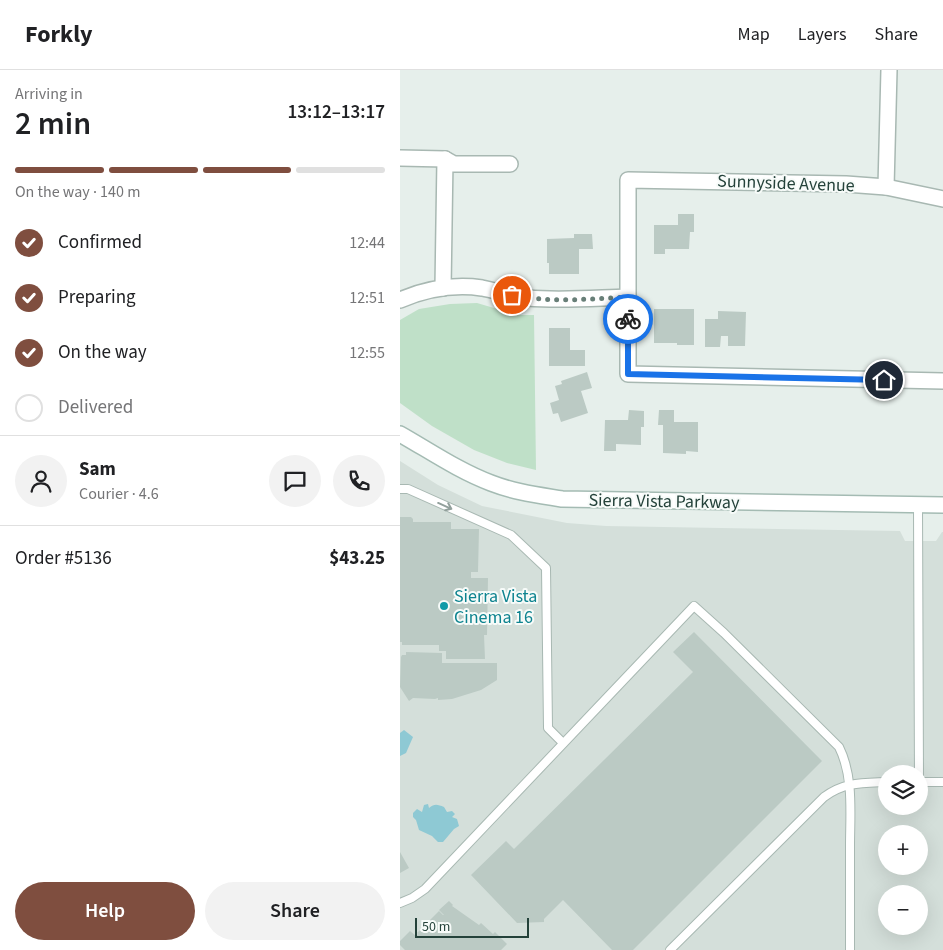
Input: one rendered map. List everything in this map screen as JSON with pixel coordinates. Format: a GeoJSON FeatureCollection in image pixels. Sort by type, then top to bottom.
{"type":"FeatureCollection","features":[{"type":"Feature","properties":{"kind":"street"},"geometry":{"type":"LineString","coordinates":[[886,187],[889,70]]}},
{"type":"Feature","properties":{"kind":"street"},"geometry":{"type":"LineString","coordinates":[[400,158],[445,159],[454,164],[510,164]]}},
{"type":"Feature","properties":{"kind":"street"},"geometry":{"type":"LineString","coordinates":[[443,288],[445,159]]}},
{"type":"Feature","properties":{"kind":"street","name":"Sunnyside Avenue"},"geometry":{"type":"LineString","coordinates":[[628,297],[628,180],[846,184],[886,187],[943,199]]}},
{"type":"Feature","properties":{"kind":"street"},"geometry":{"type":"LineString","coordinates":[[400,300],[416,293],[462,286],[483,288],[524,298],[551,300],[628,297],[628,374],[943,381]]}},
{"type":"Feature","properties":{"kind":"street","name":"Sierra Vista Parkway"},"geometry":{"type":"LineString","coordinates":[[400,434],[456,467],[490,483],[523,493],[562,499],[943,505]]}},
{"type":"Feature","properties":{"kind":"lane"},"geometry":{"type":"LineString","coordinates":[[400,489],[408,489],[510,534],[546,568],[548,728],[563,743]]}},
{"type":"Feature","properties":{"kind":"lane"},"geometry":{"type":"LineString","coordinates":[[918,505],[919,765]]}},
{"type":"Feature","properties":{"kind":"lane"},"geometry":{"type":"LineString","coordinates":[[400,903],[412,898],[425,889],[694,606],[724,633],[839,747],[844,757],[850,800],[850,950]]}},
{"type":"Feature","properties":{"kind":"lane"},"geometry":{"type":"LineString","coordinates":[[670,950],[824,797],[838,788],[849,784],[878,782]]}},
{"type":"Feature","properties":{"kind":"lane"},"geometry":{"type":"LineString","coordinates":[[928,782],[943,782]]}},
{"type":"Feature","properties":{"kind":"shaded area"},"geometry":{"type":"Polygon","coordinates":[[[400,461],[438,485],[482,506],[567,523],[606,526],[900,531],[905,541],[936,541],[943,532],[943,950],[400,950],[400,461]]]}},
{"type":"Feature","properties":{"kind":"green space"},"geometry":{"type":"Polygon","coordinates":[[[477,303],[518,315],[534,315],[536,470],[507,463],[474,450],[432,426],[400,403],[400,320],[419,309],[450,304],[477,303]]]}},
{"type":"Feature","properties":{"kind":"water"},"geometry":{"type":"Polygon","coordinates":[[[404,730],[413,737],[406,753],[400,756],[400,733],[404,730]]]}},
{"type":"Feature","properties":{"kind":"water"},"geometry":{"type":"Polygon","coordinates":[[[428,804],[429,808],[436,805],[444,807],[447,812],[452,811],[455,814],[452,817],[457,819],[459,826],[443,842],[438,842],[432,836],[419,830],[413,817],[413,813],[417,809],[422,812],[424,805],[428,804]]]}},
{"type":"Feature","properties":{"kind":"building"},"geometry":{"type":"Polygon","coordinates":[[[678,214],[694,214],[694,232],[690,232],[689,249],[665,249],[665,254],[654,254],[654,225],[678,225],[678,214]]]}},
{"type":"Feature","properties":{"kind":"building"},"geometry":{"type":"Polygon","coordinates":[[[574,234],[592,234],[593,249],[579,249],[579,274],[549,274],[547,239],[574,238],[574,234]]]}},
{"type":"Feature","properties":{"kind":"building"},"geometry":{"type":"Polygon","coordinates":[[[654,309],[694,309],[694,345],[654,343],[654,309]]]}},
{"type":"Feature","properties":{"kind":"building"},"geometry":{"type":"Polygon","coordinates":[[[718,311],[746,312],[745,346],[728,346],[728,336],[721,336],[720,347],[705,347],[705,319],[718,319],[718,311]]]}},
{"type":"Feature","properties":{"kind":"building"},"geometry":{"type":"Polygon","coordinates":[[[549,328],[570,328],[570,350],[585,350],[585,366],[549,366],[549,328]]]}},
{"type":"Feature","properties":{"kind":"building"},"geometry":{"type":"Polygon","coordinates":[[[587,372],[592,388],[581,391],[588,413],[561,422],[558,413],[553,414],[550,403],[559,400],[555,386],[562,384],[561,381],[587,372]]]}},
{"type":"Feature","properties":{"kind":"building"},"geometry":{"type":"Polygon","coordinates":[[[629,410],[644,411],[644,427],[641,427],[641,445],[616,444],[616,451],[604,451],[605,420],[628,420],[629,410]]]}},
{"type":"Feature","properties":{"kind":"building"},"geometry":{"type":"Polygon","coordinates":[[[659,410],[674,410],[674,422],[698,422],[698,452],[686,451],[686,454],[663,453],[663,425],[658,425],[659,410]]]}},
{"type":"Feature","properties":{"kind":"building","name":"Sierra Vista Cinema 16"},"geometry":{"type":"Polygon","coordinates":[[[400,517],[411,517],[413,522],[451,522],[451,529],[479,529],[478,572],[471,572],[471,578],[488,578],[487,635],[484,635],[485,659],[446,659],[446,651],[439,651],[439,645],[402,645],[402,642],[400,642],[400,517]]]}},
{"type":"Feature","properties":{"kind":"building"},"geometry":{"type":"Polygon","coordinates":[[[694,632],[822,761],[633,950],[612,950],[563,900],[544,919],[544,922],[517,923],[471,875],[506,841],[514,849],[693,672],[673,652],[694,632]]]}},
{"type":"Feature","properties":{"kind":"building"},"geometry":{"type":"Polygon","coordinates":[[[406,652],[442,653],[442,663],[497,663],[497,680],[481,690],[452,699],[413,698],[409,701],[400,687],[401,657],[406,655],[406,652]]]}},
{"type":"Feature","properties":{"kind":"building"},"geometry":{"type":"Polygon","coordinates":[[[400,852],[409,868],[400,873],[400,852]]]}},
{"type":"Feature","properties":{"kind":"building"},"geometry":{"type":"Polygon","coordinates":[[[449,901],[452,906],[479,925],[481,923],[493,934],[495,932],[507,944],[501,950],[405,950],[400,945],[400,941],[410,931],[416,936],[439,911],[444,915],[439,910],[449,901]]]}},
{"type":"Feature","properties":{"kind":"way so far"},"geometry":{"type":"LineString","coordinates":[[512,295],[551,300],[628,297],[628,319]]}},
{"type":"Feature","properties":{"kind":"place","name":"Sierra Vista Cinema 16"},"geometry":{"type":"Point","coordinates":[444,606]}},
{"type":"Feature","properties":{"kind":"route"},"geometry":{"type":"LineString","coordinates":[[628,319],[628,374],[884,380]]}}]}
